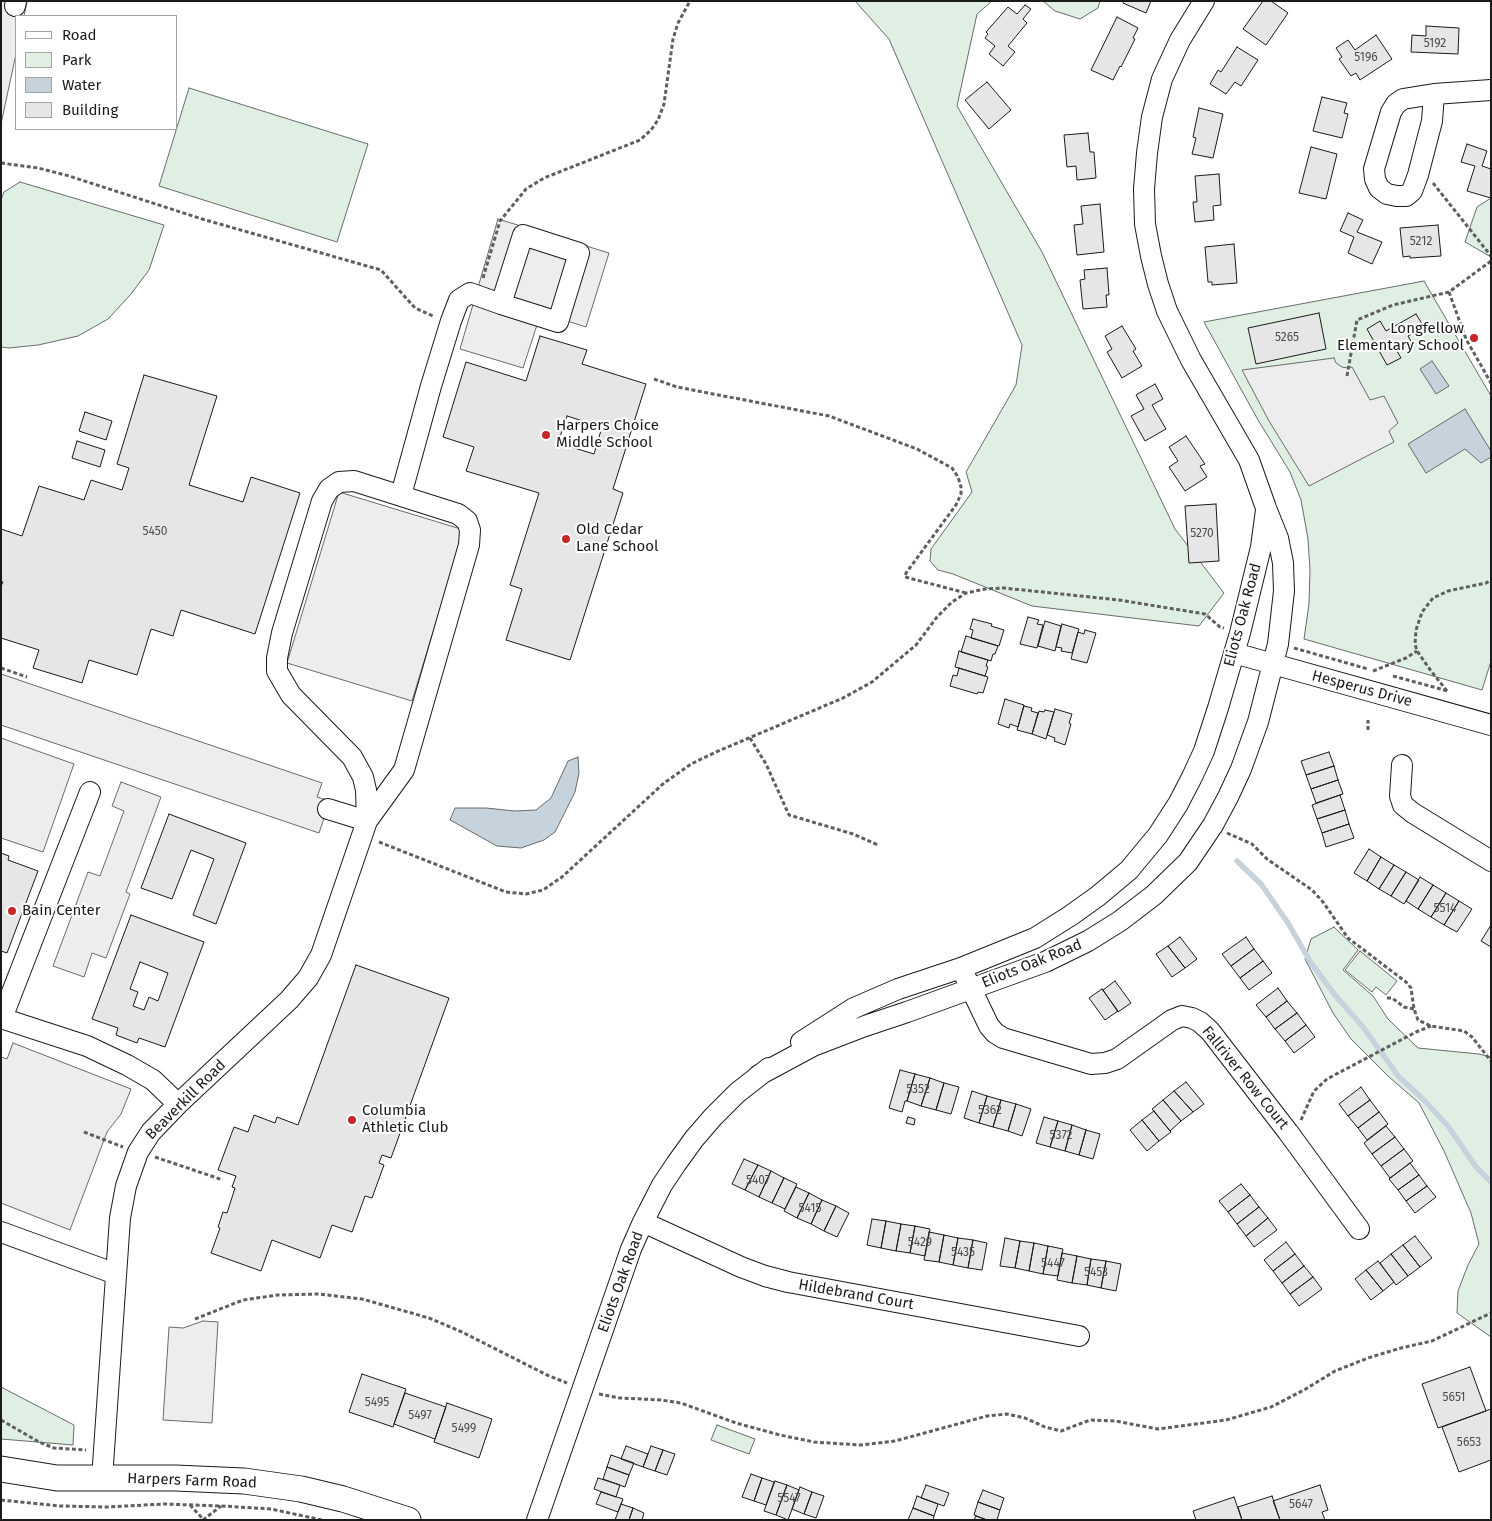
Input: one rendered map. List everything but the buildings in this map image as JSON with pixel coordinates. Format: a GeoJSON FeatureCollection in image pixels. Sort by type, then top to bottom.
{"type":"FeatureCollection","features":[{"type":"Feature","properties":{"kind":"main road","name":"Harpers Farm Road"},"geometry":{"type":"LineString","coordinates":[[1,1469],[57,1478],[175,1478],[244,1481],[301,1489],[342,1499],[408,1520]]}},
{"type":"Feature","properties":{"kind":"street","name":"Eliots Oak Road"},"geometry":{"type":"LineString","coordinates":[[759,1075],[813,1046],[1044,962],[1088,941],[1120,921],[1154,895],[1188,862],[1213,825],[1241,769],[1258,722],[1278,644],[1284,591],[1283,562],[1278,538],[1249,460],[1191,360],[1167,311],[1153,266],[1145,224],[1144,189],[1147,152],[1152,117],[1162,79],[1180,40],[1204,1]]}},
{"type":"Feature","properties":{"kind":"street"},"geometry":{"type":"LineString","coordinates":[[1434,94],[1432,120],[1412,191],[1406,196],[1387,194],[1379,188],[1375,179],[1374,169],[1391,112],[1396,104],[1403,99],[1434,94],[1491,90]]}},
{"type":"Feature","properties":{"kind":"street"},"geometry":{"type":"LineString","coordinates":[[401,496],[431,386],[451,321],[460,300],[470,293],[501,304],[558,322],[579,253],[523,235],[501,304]]}},
{"type":"Feature","properties":{"kind":"street"},"geometry":{"type":"LineString","coordinates":[[354,481],[458,514],[467,522],[470,530],[469,545],[404,770],[364,828],[366,790],[363,777],[352,757],[292,695],[277,671],[277,658],[282,633],[322,501],[329,489],[339,482],[354,481]]}},
{"type":"Feature","properties":{"kind":"street","name":"Eliots Oak Road"},"geometry":{"type":"LineString","coordinates":[[537,1520],[631,1249],[662,1185],[694,1139],[713,1118],[737,1093],[807,1037],[854,1008],[898,989],[961,968],[1035,938],[1070,916],[1129,870],[1158,835],[1178,804],[1207,742],[1234,653],[1261,548],[1266,508]]}},
{"type":"Feature","properties":{"kind":"street","name":"Hesperus Drive"},"geometry":{"type":"LineString","coordinates":[[1234,653],[1491,725]]}},
{"type":"Feature","properties":{"kind":"street"},"geometry":{"type":"LineString","coordinates":[[1402,765],[1400,796],[1403,805],[1491,861]]}},
{"type":"Feature","properties":{"kind":"street"},"geometry":{"type":"LineString","coordinates":[[90,792],[8,984],[2,1018],[103,1053],[153,1080],[178,1104]]}},
{"type":"Feature","properties":{"kind":"street"},"geometry":{"type":"LineString","coordinates":[[328,809],[364,828]]}},
{"type":"Feature","properties":{"kind":"street","name":"Beaverkill Road"},"geometry":{"type":"LineString","coordinates":[[102,1479],[120,1218],[126,1186],[138,1152],[150,1132],[289,1000],[308,978],[321,955],[364,828]]}},
{"type":"Feature","properties":{"kind":"street","name":"Fallriver Row Court"},"geometry":{"type":"LineString","coordinates":[[961,968],[989,1026],[995,1033],[1003,1038],[1091,1064],[1106,1063],[1116,1059],[1172,1020],[1182,1016],[1200,1022],[1210,1031],[1288,1132],[1359,1230]]}},
{"type":"Feature","properties":{"kind":"street","name":"Hildebrand Court"},"geometry":{"type":"LineString","coordinates":[[643,1222],[741,1267],[772,1278],[1079,1336]]}},
{"type":"Feature","properties":{"kind":"street"},"geometry":{"type":"LineString","coordinates":[[1,1232],[116,1274]]}},
{"type":"Feature","properties":{"kind":"path"},"geometry":{"type":"LineString","coordinates":[[479,296],[500,221],[526,188],[544,178],[640,140],[651,130],[658,120],[664,104],[672,39],[690,1]]}},
{"type":"Feature","properties":{"kind":"path"},"geometry":{"type":"LineString","coordinates":[[1,163],[38,168],[69,176],[202,219],[381,270],[415,308],[426,314],[451,321]]}},
{"type":"Feature","properties":{"kind":"path"},"geometry":{"type":"LineString","coordinates":[[1418,175],[1432,182],[1491,256]]}},
{"type":"Feature","properties":{"kind":"path"},"geometry":{"type":"LineString","coordinates":[[1346,376],[1357,320],[1393,305],[1449,292],[1491,261]]}},
{"type":"Feature","properties":{"kind":"path"},"geometry":{"type":"LineString","coordinates":[[1449,292],[1466,339],[1491,383]]}},
{"type":"Feature","properties":{"kind":"path"},"geometry":{"type":"LineString","coordinates":[[654,379],[677,387],[708,394],[829,416],[917,449],[952,468],[958,477],[962,494],[905,577],[966,593]]}},
{"type":"Feature","properties":{"kind":"path"},"geometry":{"type":"LineString","coordinates":[[1392,676],[1448,691],[1417,651],[1415,644],[1416,630],[1422,612],[1432,598],[1448,591],[1486,583],[1491,580]]}},
{"type":"Feature","properties":{"kind":"path"},"geometry":{"type":"LineString","coordinates":[[364,828],[506,892],[526,894],[543,890],[562,877],[664,783],[692,764],[844,698],[872,682],[916,645],[937,617],[952,602],[966,593],[1004,588],[1119,600],[1205,614],[1220,627]]}},
{"type":"Feature","properties":{"kind":"path"},"geometry":{"type":"LineString","coordinates":[[1294,641],[1293,648],[1382,673]]}},
{"type":"Feature","properties":{"kind":"path"},"geometry":{"type":"LineString","coordinates":[[1373,670],[1406,658],[1417,651]]}},
{"type":"Feature","properties":{"kind":"path"},"geometry":{"type":"LineString","coordinates":[[1,668],[27,677]]}},
{"type":"Feature","properties":{"kind":"path"},"geometry":{"type":"LineString","coordinates":[[1368,720],[1368,730]]}},
{"type":"Feature","properties":{"kind":"path"},"geometry":{"type":"LineString","coordinates":[[750,738],[766,764],[789,815],[853,834],[878,845]]}},
{"type":"Feature","properties":{"kind":"path"},"geometry":{"type":"LineString","coordinates":[[1213,825],[1252,844],[1267,859],[1312,890],[1323,902],[1348,938],[1406,982],[1411,988],[1414,1009],[1418,1020],[1416,1032]]}},
{"type":"Feature","properties":{"kind":"path"},"geometry":{"type":"LineString","coordinates":[[1387,998],[1392,998],[1404,1007],[1414,1009]]}},
{"type":"Feature","properties":{"kind":"path"},"geometry":{"type":"LineString","coordinates":[[1418,1020],[1431,1026],[1464,1032],[1472,1036],[1491,1061]]}},
{"type":"Feature","properties":{"kind":"path"},"geometry":{"type":"LineString","coordinates":[[1288,1132],[1300,1121],[1314,1091],[1327,1079],[1397,1041],[1431,1026]]}},
{"type":"Feature","properties":{"kind":"path"},"geometry":{"type":"LineString","coordinates":[[195,1319],[243,1300],[278,1294],[319,1294],[362,1299],[429,1318],[462,1332],[547,1375],[583,1390],[620,1398],[681,1403],[736,1423],[780,1435],[814,1442],[860,1445],[895,1441],[987,1416],[1007,1414],[1025,1418],[1045,1427],[1061,1431],[1090,1420],[1115,1421],[1158,1429],[1226,1420],[1271,1406],[1304,1390],[1335,1371],[1368,1358],[1432,1341],[1491,1313]]}},
{"type":"Feature","properties":{"kind":"path"},"geometry":{"type":"LineString","coordinates":[[1,1420],[33,1439],[54,1448],[105,1452]]}},
{"type":"Feature","properties":{"kind":"path"},"geometry":{"type":"LineString","coordinates":[[1,1500],[60,1506],[106,1507],[164,1504],[271,1509],[322,1520]]}},
{"type":"Feature","properties":{"kind":"path"},"geometry":{"type":"LineString","coordinates":[[190,1505],[203,1519],[222,1506]]}},
{"type":"Feature","properties":{"kind":"green space"},"geometry":{"type":"Polygon","coordinates":[[[855,1],[992,1],[977,14],[957,106],[1042,252],[1175,529],[1224,593],[1199,626],[1032,606],[953,574],[938,570],[930,561],[931,549],[972,492],[966,472],[1016,385],[1022,345],[889,39],[855,1]]]}},
{"type":"Feature","properties":{"kind":"green space"},"geometry":{"type":"Polygon","coordinates":[[[1043,1],[1100,1],[1098,8],[1080,19],[1055,11],[1043,1]]]}},
{"type":"Feature","properties":{"kind":"green space"},"geometry":{"type":"Polygon","coordinates":[[[189,88],[368,144],[337,242],[159,186],[176,130],[178,130],[178,124],[189,88]]]}},
{"type":"Feature","properties":{"kind":"green space"},"geometry":{"type":"Polygon","coordinates":[[[20,182],[164,225],[149,270],[131,294],[108,319],[78,336],[38,345],[9,348],[1,347],[1,200],[4,192],[20,182]]]}},
{"type":"Feature","properties":{"kind":"green space"},"geometry":{"type":"Polygon","coordinates":[[[1491,198],[1491,257],[1465,242],[1477,207],[1491,198]]]}},
{"type":"Feature","properties":{"kind":"green space"},"geometry":{"type":"Polygon","coordinates":[[[1424,281],[1491,396],[1491,661],[1482,690],[1304,639],[1309,604],[1310,570],[1308,539],[1301,500],[1290,472],[1258,420],[1204,322],[1424,281]]]}},
{"type":"Feature","properties":{"kind":"green space"},"geometry":{"type":"Polygon","coordinates":[[[1334,927],[1358,950],[1343,970],[1373,996],[1388,1019],[1418,1048],[1479,1054],[1491,1057],[1491,1337],[1457,1313],[1458,1291],[1479,1244],[1471,1213],[1444,1151],[1419,1103],[1388,1076],[1351,1039],[1333,1013],[1305,959],[1311,939],[1334,927]]]}},
{"type":"Feature","properties":{"kind":"green space"},"geometry":{"type":"Polygon","coordinates":[[[1360,951],[1397,981],[1386,995],[1376,987],[1372,992],[1345,970],[1360,951]]]}},
{"type":"Feature","properties":{"kind":"green space"},"geometry":{"type":"Polygon","coordinates":[[[1,1387],[74,1425],[73,1445],[1,1439],[1,1387]]]}},
{"type":"Feature","properties":{"kind":"green space"},"geometry":{"type":"Polygon","coordinates":[[[717,1425],[755,1439],[749,1454],[711,1440],[717,1425]]]}},
{"type":"Feature","properties":{"kind":"shaded area"},"geometry":{"type":"Polygon","coordinates":[[[1,1],[27,2],[24,15],[15,15],[15,59],[1,124],[1,1]]]}},
{"type":"Feature","properties":{"kind":"shaded area"},"geometry":{"type":"Polygon","coordinates":[[[498,219],[609,253],[586,327],[567,321],[563,332],[537,325],[523,368],[460,349],[498,219]]]}},
{"type":"Feature","properties":{"kind":"shaded area"},"geometry":{"type":"Polygon","coordinates":[[[1334,358],[1336,363],[1342,367],[1352,367],[1370,400],[1384,396],[1398,423],[1389,431],[1394,442],[1309,486],[1269,421],[1242,370],[1334,358]]]}},
{"type":"Feature","properties":{"kind":"shaded area"},"geometry":{"type":"Polygon","coordinates":[[[339,492],[464,530],[412,701],[287,663],[339,492]]]}},
{"type":"Feature","properties":{"kind":"shaded area"},"geometry":{"type":"Polygon","coordinates":[[[1,674],[322,783],[317,797],[330,801],[319,833],[1,725],[1,674]]]}},
{"type":"Feature","properties":{"kind":"shaded area"},"geometry":{"type":"Polygon","coordinates":[[[1,738],[74,764],[43,852],[1,838],[1,738]]]}},
{"type":"Feature","properties":{"kind":"shaded area"},"geometry":{"type":"Polygon","coordinates":[[[121,782],[161,797],[126,892],[130,894],[106,958],[92,953],[84,977],[53,966],[88,872],[100,876],[124,811],[112,806],[121,782]]]}},
{"type":"Feature","properties":{"kind":"shaded area"},"geometry":{"type":"Polygon","coordinates":[[[13,1043],[131,1089],[121,1114],[107,1132],[70,1230],[1,1203],[1,1057],[7,1059],[13,1043]]]}},
{"type":"Feature","properties":{"kind":"shaded area"},"geometry":{"type":"Polygon","coordinates":[[[203,1321],[218,1322],[212,1423],[163,1420],[169,1327],[183,1328],[203,1321]]]}},
{"type":"Feature","properties":{"kind":"water"},"geometry":{"type":"Polygon","coordinates":[[[1432,361],[1449,386],[1436,394],[1420,369],[1432,361]]]}},
{"type":"Feature","properties":{"kind":"water"},"geometry":{"type":"Polygon","coordinates":[[[1465,409],[1491,451],[1491,457],[1481,463],[1465,449],[1426,473],[1408,444],[1465,409]]]}},
{"type":"Feature","properties":{"kind":"water"},"geometry":{"type":"Polygon","coordinates":[[[578,757],[579,773],[575,792],[555,832],[544,840],[521,848],[497,846],[450,820],[455,808],[486,808],[515,811],[536,810],[551,798],[568,761],[578,757]]]}},
{"type":"Feature","properties":{"kind":"waterway"},"geometry":{"type":"LineString","coordinates":[[1237,861],[1261,884],[1288,923],[1311,963],[1335,995],[1363,1027],[1399,1077],[1448,1126],[1476,1167],[1491,1182]]}},
{"type":"Feature","properties":{"kind":"place","name":"Longfellow Elementary School"},"geometry":{"type":"Point","coordinates":[1474,338]}},
{"type":"Feature","properties":{"kind":"place","name":"Harpers Choice Middle School"},"geometry":{"type":"Point","coordinates":[546,435]}},
{"type":"Feature","properties":{"kind":"place","name":"Old Cedar Lane School"},"geometry":{"type":"Point","coordinates":[566,539]}},
{"type":"Feature","properties":{"kind":"place","name":"Bain Center"},"geometry":{"type":"Point","coordinates":[12,911]}},
{"type":"Feature","properties":{"kind":"place","name":"Columbia Athletic Club"},"geometry":{"type":"Point","coordinates":[352,1120]}}]}
